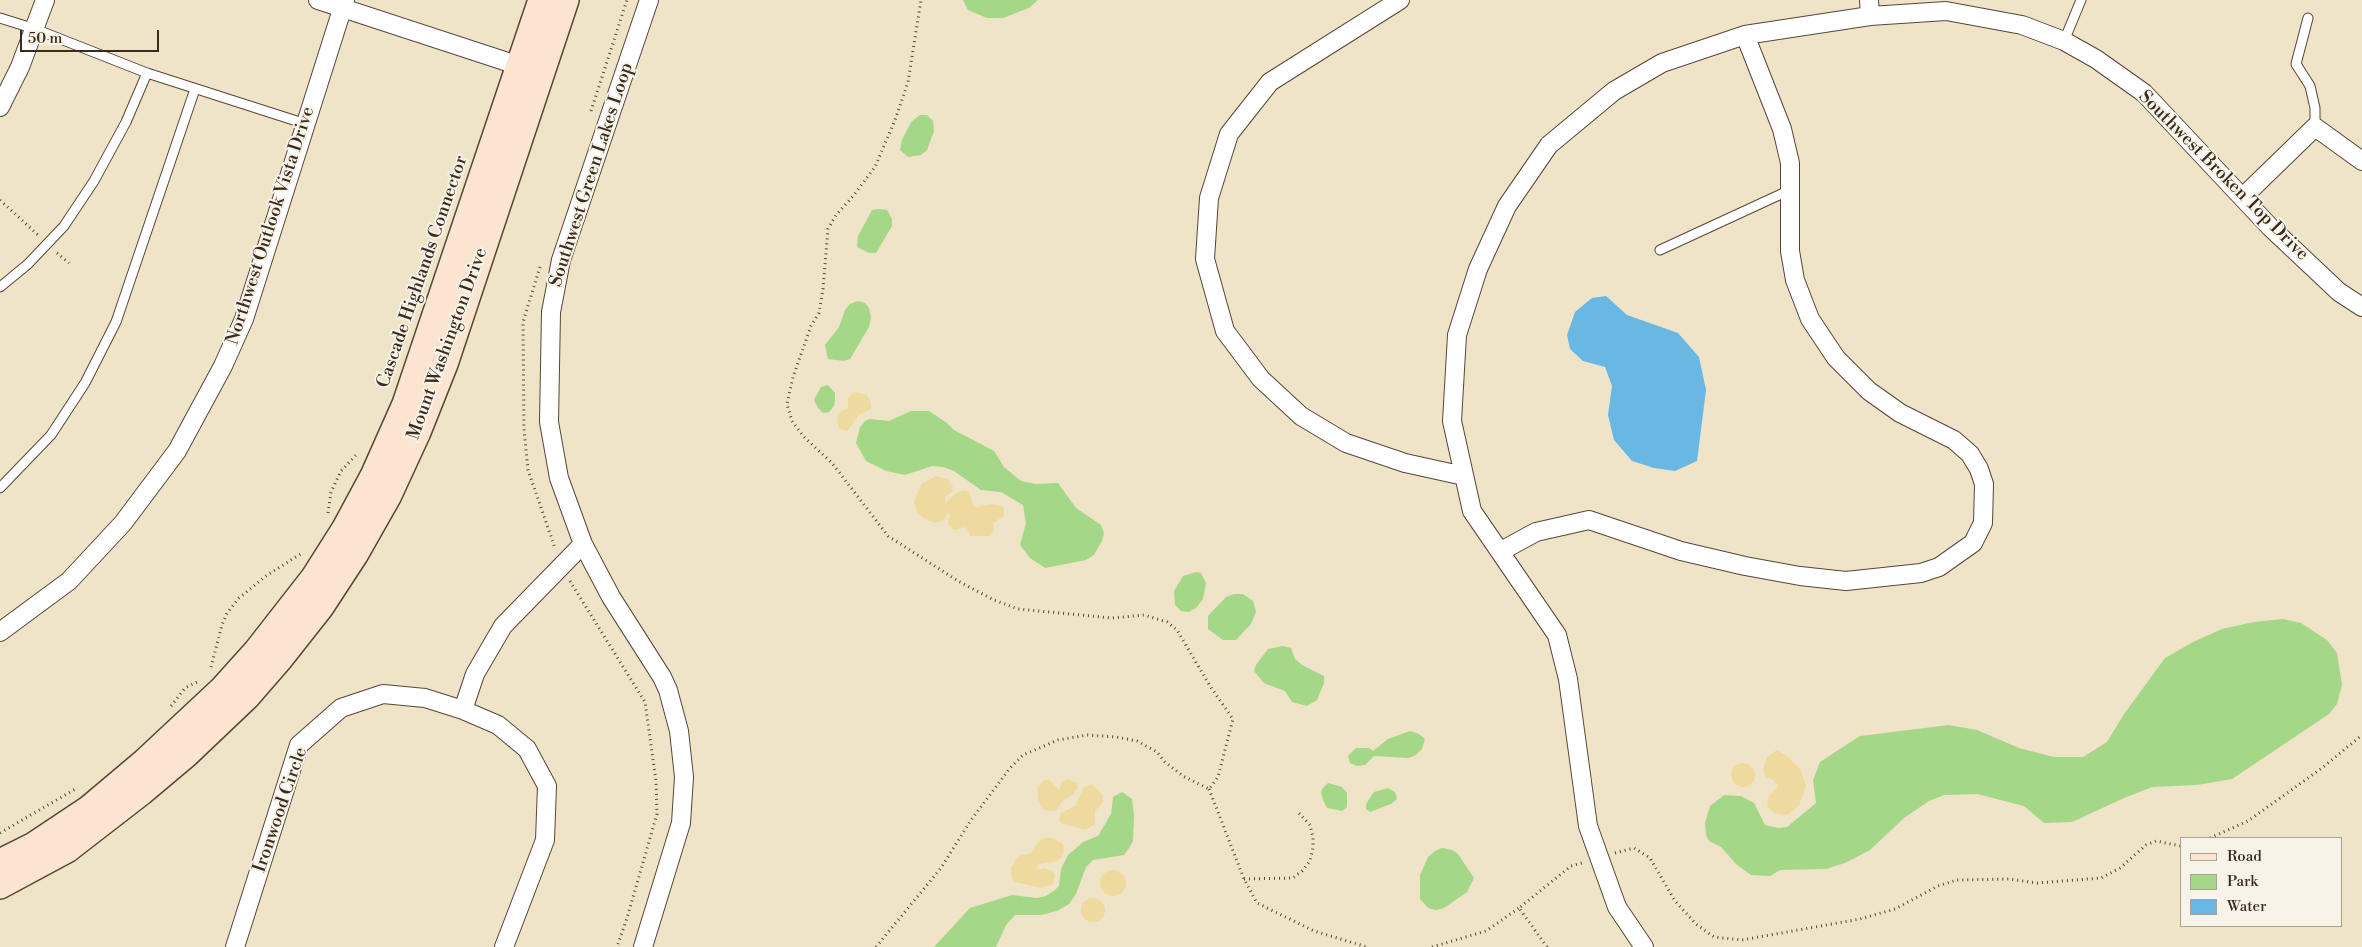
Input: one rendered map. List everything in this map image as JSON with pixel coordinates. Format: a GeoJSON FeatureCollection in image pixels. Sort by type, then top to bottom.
{"type":"FeatureCollection","features":[{"type":"Feature","properties":{"kind":"main road","name":"Mount Washington Drive"},"geometry":{"type":"LineString","coordinates":[[0,886],[67,850],[186,755],[247,697],[280,659],[321,607],[355,555],[389,496],[418,432],[445,364],[530,70],[541,0]]}},
{"type":"Feature","properties":{"kind":"main road","name":"Mount Washington Drive"},"geometry":{"type":"LineString","coordinates":[[0,862],[34,845],[88,809],[146,761],[221,690],[257,650],[314,577],[346,528],[364,494],[405,404],[530,70],[566,0]]}},
{"type":"Feature","properties":{"kind":"street"},"geometry":{"type":"LineString","coordinates":[[0,107],[35,29],[45,0]]}},
{"type":"Feature","properties":{"kind":"street"},"geometry":{"type":"LineString","coordinates":[[318,0],[344,4],[530,70]]}},
{"type":"Feature","properties":{"kind":"street","name":"Southwest Green Lakes Loop"},"geometry":{"type":"LineString","coordinates":[[643,947],[681,823],[684,777],[679,731],[668,690],[662,677],[611,597],[583,544],[559,478],[549,422],[551,312],[561,260],[649,0]]}},
{"type":"Feature","properties":{"kind":"street"},"geometry":{"type":"LineString","coordinates":[[1400,0],[1270,82],[1229,134],[1210,198],[1205,259],[1226,331],[1262,379],[1301,416],[1346,443],[1405,463],[1464,476]]}},
{"type":"Feature","properties":{"kind":"street","name":"Northwest Outlook Vista Drive"},"geometry":{"type":"LineString","coordinates":[[0,632],[69,581],[123,523],[177,450],[223,366],[244,319],[344,4]]}},
{"type":"Feature","properties":{"kind":"street","name":"Southwest Broken Top Drive"},"geometry":{"type":"LineString","coordinates":[[1644,947],[1617,908],[1588,826],[1568,679],[1557,635],[1472,511],[1452,421],[1458,335],[1478,269],[1507,206],[1549,145],[1614,91],[1662,63],[1746,35],[1869,8],[1946,11],[2022,25],[2064,41],[2096,58],[2144,94],[2244,196],[2270,227],[2339,292],[2362,307]]}},
{"type":"Feature","properties":{"kind":"street"},"geometry":{"type":"LineString","coordinates":[[1501,552],[1536,532],[1589,520],[1681,551],[1745,566],[1800,576],[1846,581],[1920,573],[1939,567],[1973,543],[1983,523],[1984,484],[1979,469],[1970,454],[1954,440],[1900,413],[1869,391],[1836,358],[1810,319],[1795,280],[1789,222],[1790,163],[1782,129],[1746,35]]}},
{"type":"Feature","properties":{"kind":"street"},"geometry":{"type":"LineString","coordinates":[[2244,196],[2315,127],[2362,161]]}},
{"type":"Feature","properties":{"kind":"street"},"geometry":{"type":"LineString","coordinates":[[464,710],[475,674],[503,626],[583,544]]}},
{"type":"Feature","properties":{"kind":"street","name":"Ironwood Circle"},"geometry":{"type":"LineString","coordinates":[[235,947],[299,745],[340,708],[383,694],[425,698],[464,710],[498,725],[527,749],[547,786],[545,840],[504,947]]}},
{"type":"Feature","properties":{"kind":"lane"},"geometry":{"type":"LineString","coordinates":[[2064,41],[2081,0]]}},
{"type":"Feature","properties":{"kind":"lane"},"geometry":{"type":"LineString","coordinates":[[0,18],[35,29],[147,73],[306,124]]}},
{"type":"Feature","properties":{"kind":"lane"},"geometry":{"type":"LineString","coordinates":[[2308,18],[2296,64],[2310,86],[2316,108],[2315,127]]}},
{"type":"Feature","properties":{"kind":"lane"},"geometry":{"type":"LineString","coordinates":[[0,287],[28,264],[64,226],[94,181],[126,122],[147,73]]}},
{"type":"Feature","properties":{"kind":"lane"},"geometry":{"type":"LineString","coordinates":[[0,488],[51,435],[85,383],[116,322],[195,89]]}},
{"type":"Feature","properties":{"kind":"lane"},"geometry":{"type":"LineString","coordinates":[[1660,250],[1790,190]]}},
{"type":"Feature","properties":{"kind":"path"},"geometry":{"type":"LineString","coordinates":[[590,112],[627,0]]}},
{"type":"Feature","properties":{"kind":"path"},"geometry":{"type":"LineString","coordinates":[[921,0],[908,82],[895,120],[875,167],[854,196],[836,215],[828,229],[819,313],[812,326],[793,377],[787,404],[792,421],[803,436],[832,463],[888,536],[958,581],[994,600],[1018,609],[1112,618],[1144,615],[1157,617],[1177,630],[1210,686],[1233,719],[1218,778],[1209,789]]}},
{"type":"Feature","properties":{"kind":"path"},"geometry":{"type":"LineString","coordinates":[[0,200],[69,263]]}},
{"type":"Feature","properties":{"kind":"path"},"geometry":{"type":"LineString","coordinates":[[542,261],[522,322],[524,429],[528,470],[561,565],[645,702],[656,781],[657,814],[617,947]]}},
{"type":"Feature","properties":{"kind":"path"},"geometry":{"type":"LineString","coordinates":[[328,516],[331,492],[340,471],[362,450]]}},
{"type":"Feature","properties":{"kind":"path"},"geometry":{"type":"LineString","coordinates":[[209,671],[222,625],[233,606],[266,576],[304,552]]}},
{"type":"Feature","properties":{"kind":"path"},"geometry":{"type":"LineString","coordinates":[[166,713],[185,688],[202,679]]}},
{"type":"Feature","properties":{"kind":"path"},"geometry":{"type":"LineString","coordinates":[[2212,837],[2248,821],[2322,768],[2362,735]]}},
{"type":"Feature","properties":{"kind":"path"},"geometry":{"type":"LineString","coordinates":[[876,947],[941,868],[971,820],[1010,768],[1024,755],[1058,740],[1086,736],[1116,737],[1137,741],[1157,752],[1165,762],[1183,776],[1209,789],[1244,879],[1256,903],[1314,931],[1367,947]]}},
{"type":"Feature","properties":{"kind":"path"},"geometry":{"type":"LineString","coordinates":[[0,833],[85,783]]}},
{"type":"Feature","properties":{"kind":"path"},"geometry":{"type":"LineString","coordinates":[[1244,879],[1293,878],[1310,861],[1313,848],[1310,825],[1298,811]]}},
{"type":"Feature","properties":{"kind":"path"},"geometry":{"type":"LineString","coordinates":[[1432,947],[1486,931],[1519,908],[1571,866],[1634,848],[1650,858],[1675,901],[1696,924],[1714,938],[1742,940],[1860,919],[1895,908],[1938,886],[1957,880],[2009,879],[2037,883],[2101,878],[2120,868],[2146,845],[2156,841],[2180,846]]}},
{"type":"Feature","properties":{"kind":"path"},"geometry":{"type":"LineString","coordinates":[[1519,908],[1547,947]]}},
{"type":"Feature","properties":{"kind":"green space"},"geometry":{"type":"Polygon","coordinates":[[[963,0],[1038,0],[1029,8],[1003,18],[987,18],[968,10],[963,0]]]}},
{"type":"Feature","properties":{"kind":"green space"},"geometry":{"type":"Polygon","coordinates":[[[920,115],[927,115],[933,121],[934,131],[927,150],[921,155],[908,157],[900,150],[902,140],[911,122],[920,115]]]}},
{"type":"Feature","properties":{"kind":"green space"},"geometry":{"type":"Polygon","coordinates":[[[872,210],[887,210],[892,219],[892,226],[876,253],[869,253],[857,247],[858,236],[872,210]]]}},
{"type":"Feature","properties":{"kind":"green space"},"geometry":{"type":"Polygon","coordinates":[[[858,301],[865,303],[869,308],[871,318],[869,327],[850,359],[844,361],[828,359],[825,345],[839,327],[845,310],[850,304],[858,301]]]}},
{"type":"Feature","properties":{"kind":"green space"},"geometry":{"type":"Polygon","coordinates":[[[828,385],[835,393],[835,401],[834,406],[829,412],[823,413],[814,400],[821,387],[828,385]]]}},
{"type":"Feature","properties":{"kind":"green space"},"geometry":{"type":"Polygon","coordinates":[[[911,411],[929,411],[954,430],[994,451],[1004,467],[1021,481],[1035,484],[1058,483],[1076,508],[1101,525],[1104,533],[1094,555],[1086,560],[1045,568],[1030,558],[1020,545],[1026,523],[1023,505],[1001,492],[981,490],[954,471],[943,467],[932,466],[905,475],[886,471],[866,461],[856,443],[860,427],[865,421],[870,419],[889,421],[911,411]]]}},
{"type":"Feature","properties":{"kind":"green space"},"geometry":{"type":"Polygon","coordinates":[[[1196,572],[1201,573],[1206,583],[1203,599],[1196,608],[1189,612],[1181,611],[1175,605],[1174,591],[1183,576],[1196,572]]]}},
{"type":"Feature","properties":{"kind":"green space"},"geometry":{"type":"Polygon","coordinates":[[[1234,594],[1243,594],[1253,601],[1256,612],[1251,624],[1236,640],[1223,640],[1208,629],[1208,616],[1226,597],[1234,594]]]}},
{"type":"Feature","properties":{"kind":"green space"},"geometry":{"type":"Polygon","coordinates":[[[2283,619],[2301,623],[2327,640],[2337,653],[2342,685],[2337,704],[2329,714],[2232,779],[2197,785],[2152,787],[2072,822],[2044,823],[2024,806],[1977,794],[1944,795],[1929,801],[1904,818],[1870,850],[1845,863],[1826,869],[1780,870],[1770,876],[1751,875],[1736,864],[1721,847],[1709,841],[1706,835],[1705,823],[1710,806],[1724,795],[1741,796],[1754,803],[1765,825],[1778,828],[1787,827],[1816,803],[1813,780],[1820,762],[1860,736],[1949,725],[1977,730],[2019,748],[2054,757],[2083,757],[2107,742],[2124,714],[2165,658],[2193,642],[2222,629],[2254,622],[2283,619]]]}},
{"type":"Feature","properties":{"kind":"green space"},"geometry":{"type":"Polygon","coordinates":[[[1283,646],[1291,648],[1295,659],[1302,665],[1324,676],[1324,683],[1317,700],[1307,706],[1292,702],[1285,691],[1264,683],[1254,671],[1256,665],[1268,649],[1283,646]]]}},
{"type":"Feature","properties":{"kind":"green space"},"geometry":{"type":"Polygon","coordinates":[[[1410,731],[1419,734],[1425,739],[1422,749],[1416,755],[1408,758],[1374,756],[1365,765],[1357,766],[1350,763],[1348,756],[1356,748],[1369,748],[1373,751],[1388,739],[1410,731]]]}},
{"type":"Feature","properties":{"kind":"green space"},"geometry":{"type":"Polygon","coordinates":[[[1328,783],[1342,787],[1347,793],[1347,807],[1342,811],[1327,808],[1323,800],[1321,792],[1328,783]]]}},
{"type":"Feature","properties":{"kind":"green space"},"geometry":{"type":"Polygon","coordinates":[[[1388,788],[1395,792],[1397,799],[1391,804],[1370,812],[1366,809],[1366,804],[1374,792],[1388,788]]]}},
{"type":"Feature","properties":{"kind":"green space"},"geometry":{"type":"Polygon","coordinates":[[[1122,792],[1132,799],[1134,817],[1133,841],[1124,855],[1093,860],[1086,867],[1076,894],[1069,904],[1057,911],[1041,915],[1015,915],[1006,925],[996,947],[934,947],[970,908],[1012,895],[1037,898],[1046,896],[1055,890],[1059,886],[1061,869],[1068,855],[1083,842],[1098,836],[1111,814],[1113,797],[1122,792]]]}},
{"type":"Feature","properties":{"kind":"green space"},"geometry":{"type":"Polygon","coordinates":[[[1442,848],[1452,850],[1458,854],[1474,878],[1467,892],[1444,908],[1436,910],[1428,908],[1420,899],[1420,875],[1428,857],[1442,848]]]}},
{"type":"Feature","properties":{"kind":"sand"},"geometry":{"type":"Polygon","coordinates":[[[854,392],[867,395],[871,403],[871,409],[859,415],[847,431],[839,428],[837,418],[841,411],[848,408],[848,398],[854,392]]]}},
{"type":"Feature","properties":{"kind":"sand"},"geometry":{"type":"Polygon","coordinates":[[[936,476],[948,479],[953,487],[952,492],[945,497],[947,502],[956,493],[965,490],[969,492],[973,504],[977,507],[993,504],[1002,506],[1004,516],[993,523],[994,531],[990,536],[970,536],[966,527],[954,530],[948,525],[950,515],[948,512],[944,520],[935,523],[923,518],[917,512],[914,501],[922,484],[936,476]]]}},
{"type":"Feature","properties":{"kind":"sand"},"geometry":{"type":"Polygon","coordinates":[[[1777,750],[1789,757],[1801,770],[1806,787],[1799,805],[1789,814],[1782,815],[1774,813],[1768,807],[1769,795],[1776,790],[1778,785],[1772,779],[1766,777],[1763,770],[1767,757],[1777,750]]]}},
{"type":"Feature","properties":{"kind":"sand"},"geometry":{"type":"Polygon","coordinates":[[[1743,763],[1751,767],[1755,775],[1751,783],[1743,787],[1735,783],[1731,775],[1735,767],[1743,763]]]}},
{"type":"Feature","properties":{"kind":"sand"},"geometry":{"type":"Polygon","coordinates":[[[1067,779],[1077,783],[1078,788],[1073,795],[1063,800],[1056,811],[1044,810],[1038,800],[1037,789],[1044,780],[1049,780],[1059,790],[1062,782],[1067,779]]]}},
{"type":"Feature","properties":{"kind":"sand"},"geometry":{"type":"Polygon","coordinates":[[[1092,784],[1103,795],[1103,802],[1095,811],[1095,824],[1085,830],[1061,823],[1059,819],[1061,813],[1075,806],[1084,787],[1092,784]]]}},
{"type":"Feature","properties":{"kind":"sand"},"geometry":{"type":"Polygon","coordinates":[[[1050,837],[1063,844],[1064,852],[1062,857],[1057,861],[1040,864],[1036,868],[1037,870],[1045,868],[1052,871],[1055,875],[1053,884],[1041,888],[1015,882],[1012,879],[1011,868],[1016,859],[1019,856],[1031,853],[1037,843],[1042,839],[1050,837]]]}},
{"type":"Feature","properties":{"kind":"sand"},"geometry":{"type":"Polygon","coordinates":[[[1113,870],[1122,874],[1126,883],[1122,892],[1113,896],[1104,892],[1100,883],[1104,874],[1113,870]]]}},
{"type":"Feature","properties":{"kind":"sand"},"geometry":{"type":"Polygon","coordinates":[[[1093,898],[1102,901],[1105,910],[1102,919],[1093,922],[1084,919],[1081,910],[1084,901],[1093,898]]]}},
{"type":"Feature","properties":{"kind":"water"},"geometry":{"type":"Polygon","coordinates":[[[1606,296],[1627,315],[1678,333],[1699,357],[1706,390],[1697,461],[1675,471],[1654,468],[1632,461],[1614,440],[1608,415],[1612,386],[1605,367],[1583,361],[1570,349],[1567,335],[1575,312],[1592,298],[1606,296]]]}}]}
